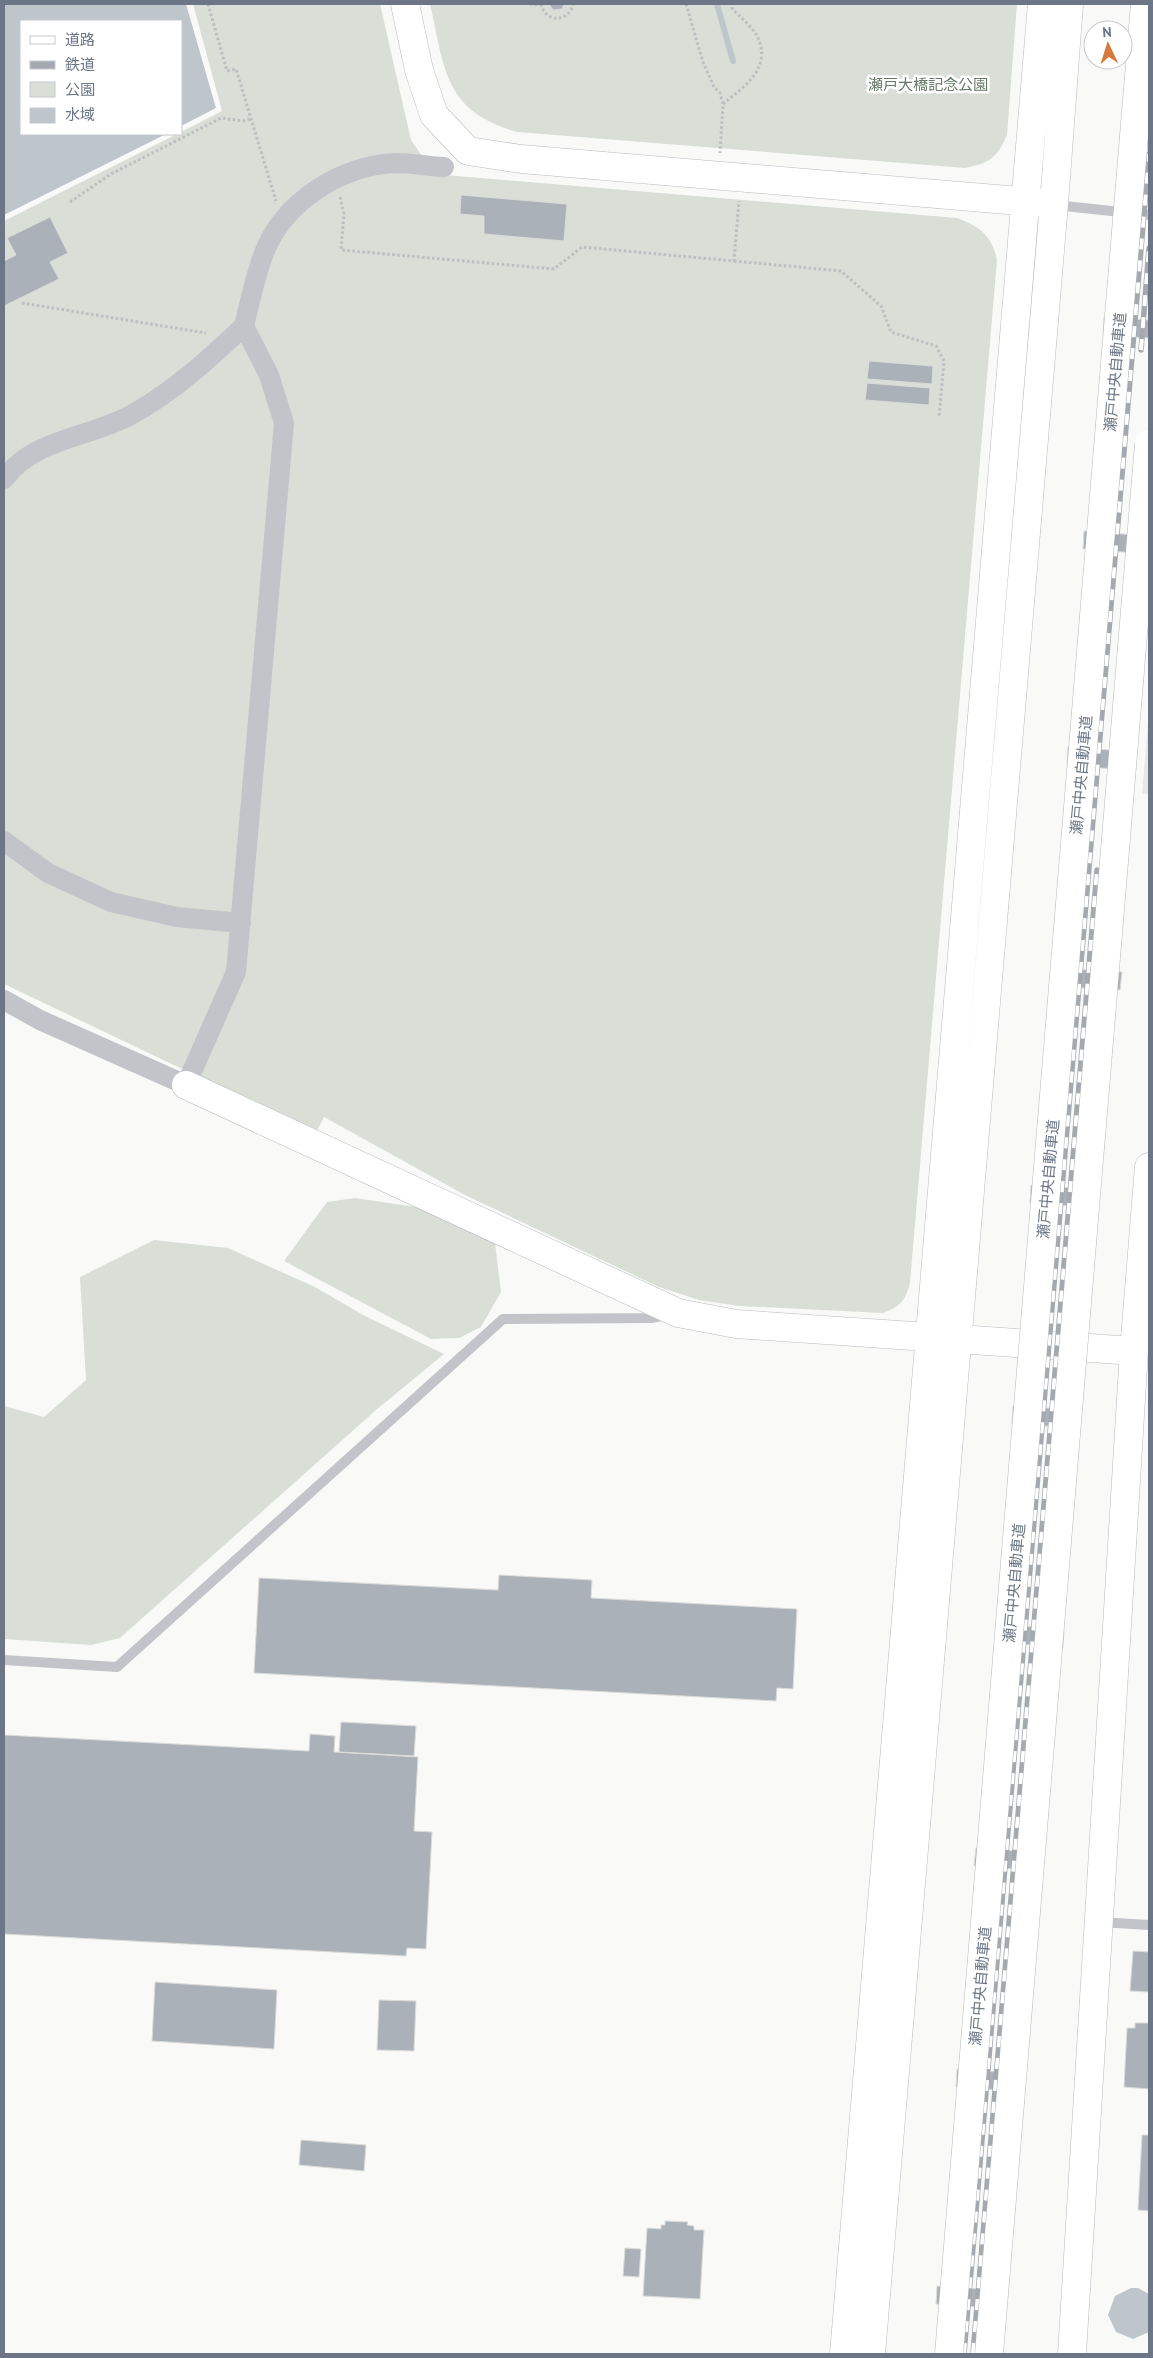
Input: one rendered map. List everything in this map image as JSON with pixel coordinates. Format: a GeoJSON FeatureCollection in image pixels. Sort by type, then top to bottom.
{"type":"FeatureCollection","features":[{"type":"Feature","properties":{"kind":"main road"},"geometry":{"type":"LineString","coordinates":[[405,4],[419,70],[434,115],[468,150],[521,159],[1054,204]]}},
{"type":"Feature","properties":{"kind":"main road"},"geometry":{"type":"LineString","coordinates":[[844,2354],[1042,4]]}},
{"type":"Feature","properties":{"kind":"main road"},"geometry":{"type":"LineString","coordinates":[[871,2354],[1054,204],[1069,4]]}},
{"type":"Feature","properties":{"kind":"main road","name":"瀬戸中央自動車道"},"geometry":{"type":"LineString","coordinates":[[948,2354],[1145,4]]}},
{"type":"Feature","properties":{"kind":"main road"},"geometry":{"type":"LineString","coordinates":[[989,2354],[1149,444]]}},
{"type":"Feature","properties":{"kind":"main road"},"geometry":{"type":"LineString","coordinates":[[186,1085],[678,1313],[736,1324],[957,1339],[1136,1369]]}},
{"type":"Feature","properties":{"kind":"main road"},"geometry":{"type":"LineString","coordinates":[[1072,2354],[1149,1167]]}},
{"type":"Feature","properties":{"kind":"street"},"geometry":{"type":"LineString","coordinates":[[4,479],[9,472],[40,448],[128,417],[160,398],[244,326],[264,253],[282,223],[297,204],[353,170],[395,164],[444,168]]}},
{"type":"Feature","properties":{"kind":"street"},"geometry":{"type":"LineString","coordinates":[[4,1000],[40,1020],[186,1085],[236,972],[284,423],[269,375],[244,326]]}},
{"type":"Feature","properties":{"kind":"street"},"geometry":{"type":"LineString","coordinates":[[4,841],[48,873],[112,902],[177,917],[241,923]]}},
{"type":"Feature","properties":{"kind":"lane"},"geometry":{"type":"LineString","coordinates":[[1054,204],[1149,216]]}},
{"type":"Feature","properties":{"kind":"lane"},"geometry":{"type":"LineString","coordinates":[[4,1660],[117,1667],[503,1319],[651,1318],[678,1313]]}},
{"type":"Feature","properties":{"kind":"lane"},"geometry":{"type":"LineString","coordinates":[[1099,1922],[1149,1925]]}},
{"type":"Feature","properties":{"kind":"path"},"geometry":{"type":"LineString","coordinates":[[208,4],[227,72],[236,69],[282,223]]}},
{"type":"Feature","properties":{"kind":"path"},"geometry":{"type":"LineString","coordinates":[[530,4],[541,4],[545,14],[560,19],[569,13],[573,4]]}},
{"type":"Feature","properties":{"kind":"path"},"geometry":{"type":"LineString","coordinates":[[686,4],[703,62],[714,87],[720,93],[723,104],[720,155]]}},
{"type":"Feature","properties":{"kind":"path"},"geometry":{"type":"LineString","coordinates":[[723,104],[759,71],[761,54],[756,34],[732,8],[731,4]]}},
{"type":"Feature","properties":{"kind":"path"},"geometry":{"type":"LineString","coordinates":[[70,202],[111,174],[221,118],[251,119]]}},
{"type":"Feature","properties":{"kind":"path"},"geometry":{"type":"LineString","coordinates":[[335,180],[344,214],[341,250],[554,269],[582,247],[841,271],[881,306],[892,332],[936,346],[944,361],[939,418]]}},
{"type":"Feature","properties":{"kind":"path"},"geometry":{"type":"LineString","coordinates":[[734,261],[739,195]]}},
{"type":"Feature","properties":{"kind":"path"},"geometry":{"type":"LineString","coordinates":[[22,303],[217,335],[228,341]]}},
{"type":"Feature","properties":{"kind":"shaded area"},"geometry":{"type":"Polygon","coordinates":[[[1149,709],[1149,794],[1142,794],[1149,709]]]}},
{"type":"Feature","properties":{"kind":"green space"},"geometry":{"type":"Polygon","coordinates":[[[193,4],[380,4],[411,140],[422,156],[445,175],[957,218],[978,228],[992,244],[997,260],[910,1283],[904,1298],[894,1308],[883,1313],[739,1306],[699,1300],[659,1287],[465,1195],[324,1117],[316,1133],[4,984],[4,221],[175,135],[182,135],[182,131],[222,111],[193,4]]]}},
{"type":"Feature","properties":{"kind":"green space","name":"瀬戸大橋記念公園"},"geometry":{"type":"Polygon","coordinates":[[[430,4],[1017,4],[1007,135],[1000,149],[992,158],[981,164],[965,168],[517,132],[493,123],[475,112],[461,100],[445,68],[430,4]]]}},
{"type":"Feature","properties":{"kind":"green space"},"geometry":{"type":"Polygon","coordinates":[[[355,1198],[416,1207],[495,1243],[501,1292],[481,1327],[459,1338],[431,1339],[284,1261],[327,1202],[355,1198]]]}},
{"type":"Feature","properties":{"kind":"green space"},"geometry":{"type":"Polygon","coordinates":[[[154,1240],[228,1248],[315,1287],[365,1316],[444,1354],[376,1410],[120,1638],[91,1645],[4,1639],[4,1406],[44,1417],[86,1380],[80,1277],[154,1240]]]}},
{"type":"Feature","properties":{"kind":"water"},"geometry":{"type":"Polygon","coordinates":[[[4,4],[186,4],[216,108],[182,125],[182,20],[20,20],[20,135],[164,135],[4,215],[4,4]]]}},
{"type":"Feature","properties":{"kind":"water"},"geometry":{"type":"Polygon","coordinates":[[[1131,2288],[1138,2288],[1149,2294],[1149,2332],[1133,2339],[1116,2332],[1108,2315],[1115,2296],[1131,2288]]]}},
{"type":"Feature","properties":{"kind":"building"},"geometry":{"type":"Polygon","coordinates":[[[549,4],[564,4],[562,9],[553,10],[549,4]]]}},
{"type":"Feature","properties":{"kind":"building"},"geometry":{"type":"Polygon","coordinates":[[[461,195],[567,204],[564,241],[484,234],[484,216],[460,214],[461,195]]]}},
{"type":"Feature","properties":{"kind":"building"},"geometry":{"type":"Polygon","coordinates":[[[50,217],[68,253],[50,262],[59,279],[4,306],[4,261],[16,255],[7,238],[50,217]]]}},
{"type":"Feature","properties":{"kind":"building"},"geometry":{"type":"Polygon","coordinates":[[[1104,317],[1149,320],[1149,338],[1103,335],[1104,317]]]}},
{"type":"Feature","properties":{"kind":"building"},"geometry":{"type":"Polygon","coordinates":[[[869,361],[933,366],[932,384],[867,379],[869,361]]]}},
{"type":"Feature","properties":{"kind":"building"},"geometry":{"type":"Polygon","coordinates":[[[867,383],[930,388],[929,405],[865,400],[867,383]]]}},
{"type":"Feature","properties":{"kind":"building"},"geometry":{"type":"Polygon","coordinates":[[[1084,531],[1149,536],[1149,554],[1083,549],[1084,531]]]}},
{"type":"Feature","properties":{"kind":"building"},"geometry":{"type":"Polygon","coordinates":[[[1068,747],[1136,752],[1134,770],[1067,766],[1068,747]]]}},
{"type":"Feature","properties":{"kind":"building"},"geometry":{"type":"Polygon","coordinates":[[[1054,968],[1122,972],[1120,990],[1052,986],[1054,968]]]}},
{"type":"Feature","properties":{"kind":"building"},"geometry":{"type":"Polygon","coordinates":[[[1031,1185],[1099,1190],[1098,1208],[1030,1203],[1031,1185]]]}},
{"type":"Feature","properties":{"kind":"building"},"geometry":{"type":"Polygon","coordinates":[[[1013,1406],[1081,1410],[1080,1428],[1012,1424],[1013,1406]]]}},
{"type":"Feature","properties":{"kind":"building"},"geometry":{"type":"Polygon","coordinates":[[[499,1575],[592,1580],[591,1598],[797,1609],[793,1689],[777,1688],[776,1701],[254,1673],[259,1578],[498,1590],[499,1575]]]}},
{"type":"Feature","properties":{"kind":"building"},"geometry":{"type":"Polygon","coordinates":[[[996,1624],[1064,1629],[1063,1647],[995,1642],[996,1624]]]}},
{"type":"Feature","properties":{"kind":"building"},"geometry":{"type":"Polygon","coordinates":[[[341,1722],[416,1726],[414,1756],[339,1752],[341,1722]]]}},
{"type":"Feature","properties":{"kind":"building"},"geometry":{"type":"Polygon","coordinates":[[[310,1734],[335,1736],[334,1752],[418,1757],[414,1831],[432,1832],[426,1949],[407,1948],[406,1956],[4,1934],[4,1735],[309,1751],[310,1734]]]}},
{"type":"Feature","properties":{"kind":"building"},"geometry":{"type":"Polygon","coordinates":[[[976,1848],[1044,1853],[1042,1871],[974,1866],[976,1848]]]}},
{"type":"Feature","properties":{"kind":"building"},"geometry":{"type":"Polygon","coordinates":[[[1133,1951],[1149,1952],[1149,1992],[1130,1991],[1133,1951]]]}},
{"type":"Feature","properties":{"kind":"building"},"geometry":{"type":"Polygon","coordinates":[[[155,1982],[277,1990],[274,2049],[152,2041],[155,1982]]]}},
{"type":"Feature","properties":{"kind":"building"},"geometry":{"type":"Polygon","coordinates":[[[379,2000],[416,2001],[414,2051],[377,2050],[379,2000]]]}},
{"type":"Feature","properties":{"kind":"building"},"geometry":{"type":"Polygon","coordinates":[[[1135,2023],[1149,2023],[1149,2089],[1124,2087],[1127,2028],[1135,2028],[1135,2023]]]}},
{"type":"Feature","properties":{"kind":"building"},"geometry":{"type":"Polygon","coordinates":[[[957,2069],[1025,2074],[1024,2092],[956,2087],[957,2069]]]}},
{"type":"Feature","properties":{"kind":"building"},"geometry":{"type":"Polygon","coordinates":[[[1142,2135],[1149,2135],[1149,2211],[1138,2210],[1142,2135]]]}},
{"type":"Feature","properties":{"kind":"building"},"geometry":{"type":"Polygon","coordinates":[[[301,2140],[366,2145],[364,2171],[299,2165],[301,2140]]]}},
{"type":"Feature","properties":{"kind":"building"},"geometry":{"type":"Polygon","coordinates":[[[665,2221],[688,2222],[687,2225],[694,2226],[694,2230],[704,2230],[700,2299],[643,2296],[647,2228],[661,2229],[661,2225],[665,2225],[665,2221]]]}},
{"type":"Feature","properties":{"kind":"building"},"geometry":{"type":"Polygon","coordinates":[[[625,2248],[641,2249],[639,2277],[623,2276],[625,2248]]]}},
{"type":"Feature","properties":{"kind":"building"},"geometry":{"type":"Polygon","coordinates":[[[937,2286],[1005,2291],[1004,2309],[936,2304],[937,2286]]]}},
{"type":"Feature","properties":{"kind":"waterway"},"geometry":{"type":"LineString","coordinates":[[717,4],[733,61]]}},
{"type":"Feature","properties":{"kind":"railway"},"geometry":{"type":"LineString","coordinates":[[964,2354],[1149,154]]}},
{"type":"Feature","properties":{"kind":"railway"},"geometry":{"type":"LineString","coordinates":[[1141,350],[1149,248]]}},
{"type":"Feature","properties":{"kind":"railway"},"geometry":{"type":"LineString","coordinates":[[973,2354],[1097,870]]}}]}
